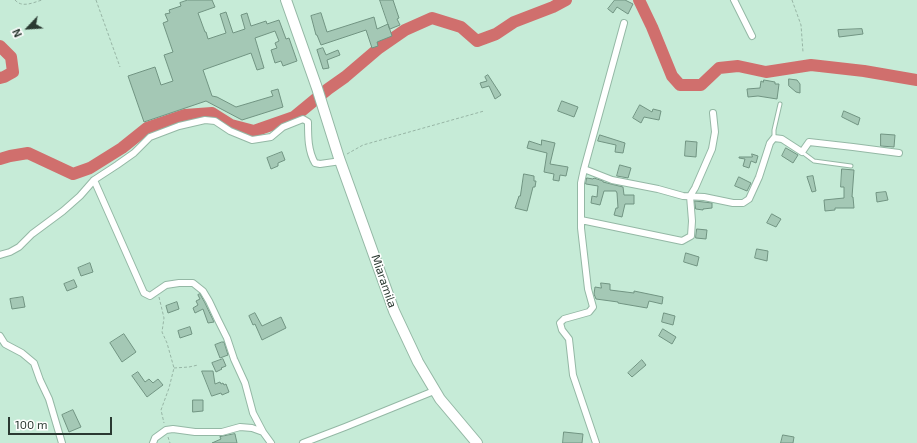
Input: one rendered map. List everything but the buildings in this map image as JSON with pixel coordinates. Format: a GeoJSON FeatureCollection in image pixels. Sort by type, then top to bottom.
{"type":"FeatureCollection","features":[{"type":"Feature","properties":{"kind":"main road","name":"Miaramila"},"geometry":{"type":"LineString","coordinates":[[286,0],[317,88],[340,160],[394,311],[418,362],[434,391],[477,443]]}},
{"type":"Feature","properties":{"kind":"street"},"geometry":{"type":"LineString","coordinates":[[734,0],[752,36]]}},
{"type":"Feature","properties":{"kind":"street"},"geometry":{"type":"LineString","coordinates":[[596,443],[573,375],[569,339],[562,330],[560,323],[564,318],[589,312],[593,307],[588,288],[581,228],[581,183],[624,23]]}},
{"type":"Feature","properties":{"kind":"street"},"geometry":{"type":"LineString","coordinates":[[581,220],[682,241],[690,236],[692,221],[690,196],[712,149],[715,132],[713,113]]}},
{"type":"Feature","properties":{"kind":"street"},"geometry":{"type":"LineString","coordinates":[[0,255],[19,247],[32,234],[63,211],[80,196],[94,180],[134,153],[150,137],[179,126],[205,120],[215,121],[230,131],[252,140],[271,137],[283,127],[303,119],[308,122],[308,140],[311,156],[315,163],[320,164],[340,160]]}},
{"type":"Feature","properties":{"kind":"street"},"geometry":{"type":"LineString","coordinates":[[584,170],[612,180],[658,189],[683,196],[704,196],[733,203],[743,203],[749,199],[759,177],[770,143],[774,138],[782,139],[802,152],[809,142],[899,153]]}},
{"type":"Feature","properties":{"kind":"street"},"geometry":{"type":"LineString","coordinates":[[94,180],[144,293],[150,296],[166,285],[179,283],[193,283],[203,291],[227,338],[234,359],[245,383],[253,413],[263,432],[271,443]]}},
{"type":"Feature","properties":{"kind":"street"},"geometry":{"type":"LineString","coordinates":[[0,336],[5,344],[34,363],[49,399],[62,443]]}},
{"type":"Feature","properties":{"kind":"street"},"geometry":{"type":"LineString","coordinates":[[303,443],[345,428],[434,391]]}},
{"type":"Feature","properties":{"kind":"street"},"geometry":{"type":"LineString","coordinates":[[154,443],[155,438],[166,430],[173,429],[195,432],[222,432],[240,427],[252,428],[263,432]]}},
{"type":"Feature","properties":{"kind":"lane"},"geometry":{"type":"LineString","coordinates":[[774,138],[774,130],[780,104]]}},
{"type":"Feature","properties":{"kind":"lane"},"geometry":{"type":"LineString","coordinates":[[802,152],[814,160],[851,166]]}},
{"type":"Feature","properties":{"kind":"path"},"geometry":{"type":"LineString","coordinates":[[15,0],[23,5],[42,0]]}},
{"type":"Feature","properties":{"kind":"path"},"geometry":{"type":"LineString","coordinates":[[96,0],[120,67]]}},
{"type":"Feature","properties":{"kind":"path"},"geometry":{"type":"LineString","coordinates":[[792,0],[801,25],[802,52]]}},
{"type":"Feature","properties":{"kind":"path"},"geometry":{"type":"LineString","coordinates":[[340,160],[363,145],[484,111]]}},
{"type":"Feature","properties":{"kind":"path"},"geometry":{"type":"LineString","coordinates":[[158,291],[164,318],[162,332],[167,343],[174,368],[161,410],[170,443]]}},
{"type":"Feature","properties":{"kind":"path"},"geometry":{"type":"LineString","coordinates":[[174,368],[198,365]]}},
{"type":"Feature","properties":{"kind":"waterway"},"geometry":{"type":"LineString","coordinates":[[0,159],[28,153],[73,174],[90,168],[122,148],[147,128],[185,115],[212,113],[231,125],[254,131],[294,117],[379,48],[405,30],[432,18],[461,27],[477,41],[496,34],[514,22],[553,7],[566,0]]}},
{"type":"Feature","properties":{"kind":"waterway"},"geometry":{"type":"LineString","coordinates":[[639,0],[672,76],[680,85],[701,85],[719,68],[738,66],[766,72],[811,65],[864,71],[917,80]]}},
{"type":"Feature","properties":{"kind":"waterway"},"geometry":{"type":"LineString","coordinates":[[0,46],[11,57],[13,72],[0,78]]}}]}
